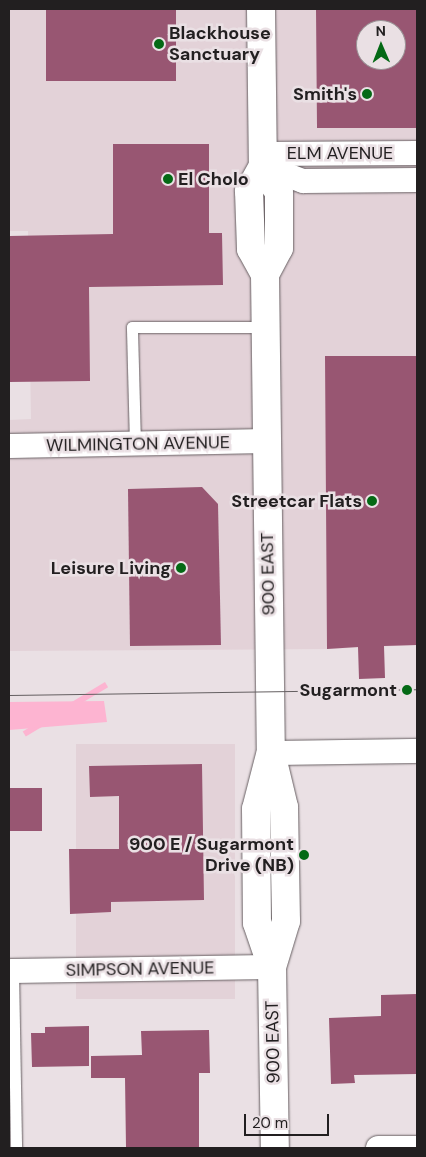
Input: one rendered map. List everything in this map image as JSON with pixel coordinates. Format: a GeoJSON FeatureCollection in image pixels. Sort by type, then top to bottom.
{"type":"FeatureCollection","features":[{"type":"Feature","properties":{"kind":"street","name":"900 EAST"},"geometry":{"type":"LineString","coordinates":[[261,9],[263,160],[279,193],[279,248],[265,274],[270,753],[256,809],[257,923],[272,967],[274,1148]]}},
{"type":"Feature","properties":{"kind":"street","name":"ELM AVENUE"},"geometry":{"type":"LineString","coordinates":[[263,160],[417,153]]}},
{"type":"Feature","properties":{"kind":"street","name":"ELM AVENUE"},"geometry":{"type":"LineString","coordinates":[[263,160],[303,181],[417,180]]}},
{"type":"Feature","properties":{"kind":"street","name":"WILMINGTON AVENUE"},"geometry":{"type":"LineString","coordinates":[[9,446],[267,442]]}},
{"type":"Feature","properties":{"kind":"street"},"geometry":{"type":"LineString","coordinates":[[270,753],[417,751]]}},
{"type":"Feature","properties":{"kind":"street","name":"SIMPSON AVENUE"},"geometry":{"type":"LineString","coordinates":[[11,971],[272,967]]}},
{"type":"Feature","properties":{"kind":"street"},"geometry":{"type":"LineString","coordinates":[[378,1148],[417,1148]]}},
{"type":"Feature","properties":{"kind":"lane"},"geometry":{"type":"LineString","coordinates":[[135,444],[132,327],[265,327]]}},
{"type":"Feature","properties":{"kind":"lane"},"geometry":{"type":"LineString","coordinates":[[11,971],[16,1148]]}},
{"type":"Feature","properties":{"kind":"shaded area"},"geometry":{"type":"Polygon","coordinates":[[[9,9],[417,9],[417,645],[327,649],[9,651],[9,420],[31,419],[28,231],[9,231],[9,9]]]}},
{"type":"Feature","properties":{"kind":"shaded area"},"geometry":{"type":"Polygon","coordinates":[[[105,682],[108,687],[26,737],[23,731],[105,682]]]}},
{"type":"Feature","properties":{"kind":"shaded area"},"geometry":{"type":"Polygon","coordinates":[[[104,701],[107,722],[9,730],[9,702],[104,701]]]}},
{"type":"Feature","properties":{"kind":"shaded area"},"geometry":{"type":"Polygon","coordinates":[[[76,744],[235,744],[235,999],[76,999],[76,744]]]}},
{"type":"Feature","properties":{"kind":"building"},"geometry":{"type":"Polygon","coordinates":[[[46,9],[176,9],[176,81],[46,81],[46,9]]]}},
{"type":"Feature","properties":{"kind":"building","name":"Smith's"},"geometry":{"type":"Polygon","coordinates":[[[316,9],[417,9],[417,128],[317,128],[316,9]]]}},
{"type":"Feature","properties":{"kind":"building"},"geometry":{"type":"Polygon","coordinates":[[[113,144],[209,144],[209,233],[222,233],[223,285],[89,287],[90,381],[9,382],[9,236],[113,234],[113,144]]]}},
{"type":"Feature","properties":{"kind":"building","name":"Streetcar Flats"},"geometry":{"type":"Polygon","coordinates":[[[325,356],[417,356],[417,645],[384,646],[385,678],[359,679],[358,647],[327,649],[325,356]]]}},
{"type":"Feature","properties":{"kind":"building"},"geometry":{"type":"Polygon","coordinates":[[[202,487],[218,504],[221,645],[130,646],[128,489],[202,487]]]}},
{"type":"Feature","properties":{"kind":"building"},"geometry":{"type":"Polygon","coordinates":[[[202,764],[204,900],[111,902],[111,912],[70,914],[69,849],[119,849],[119,796],[90,797],[89,766],[202,764]]]}},
{"type":"Feature","properties":{"kind":"building"},"geometry":{"type":"Polygon","coordinates":[[[9,788],[42,788],[42,831],[9,831],[9,788]]]}},
{"type":"Feature","properties":{"kind":"building"},"geometry":{"type":"Polygon","coordinates":[[[417,994],[417,1074],[354,1075],[355,1083],[331,1084],[329,1018],[381,1016],[381,995],[417,994]]]}},
{"type":"Feature","properties":{"kind":"building"},"geometry":{"type":"Polygon","coordinates":[[[89,1026],[89,1066],[32,1067],[31,1033],[45,1033],[45,1027],[89,1026]]]}},
{"type":"Feature","properties":{"kind":"building"},"geometry":{"type":"Polygon","coordinates":[[[209,1030],[210,1073],[199,1073],[199,1148],[126,1148],[125,1078],[91,1078],[91,1056],[142,1055],[141,1031],[209,1030]]]}},
{"type":"Feature","properties":{"kind":"tram line"},"geometry":{"type":"LineString","coordinates":[[9,695],[417,689]]}},
{"type":"Feature","properties":{"kind":"place","name":"Blackhouse Sanctuary"},"geometry":{"type":"Point","coordinates":[159,44]}},
{"type":"Feature","properties":{"kind":"place","name":"Smith's"},"geometry":{"type":"Point","coordinates":[367,94]}},
{"type":"Feature","properties":{"kind":"place","name":"El Cholo"},"geometry":{"type":"Point","coordinates":[168,179]}},
{"type":"Feature","properties":{"kind":"place","name":"Streetcar Flats"},"geometry":{"type":"Point","coordinates":[372,501]}},
{"type":"Feature","properties":{"kind":"place","name":"Leisure Living"},"geometry":{"type":"Point","coordinates":[181,568]}},
{"type":"Feature","properties":{"kind":"place","name":"Sugarmont"},"geometry":{"type":"Point","coordinates":[407,690]}},
{"type":"Feature","properties":{"kind":"place","name":"900 E / Sugarmont Drive (NB)"},"geometry":{"type":"Point","coordinates":[304,855]}}]}
